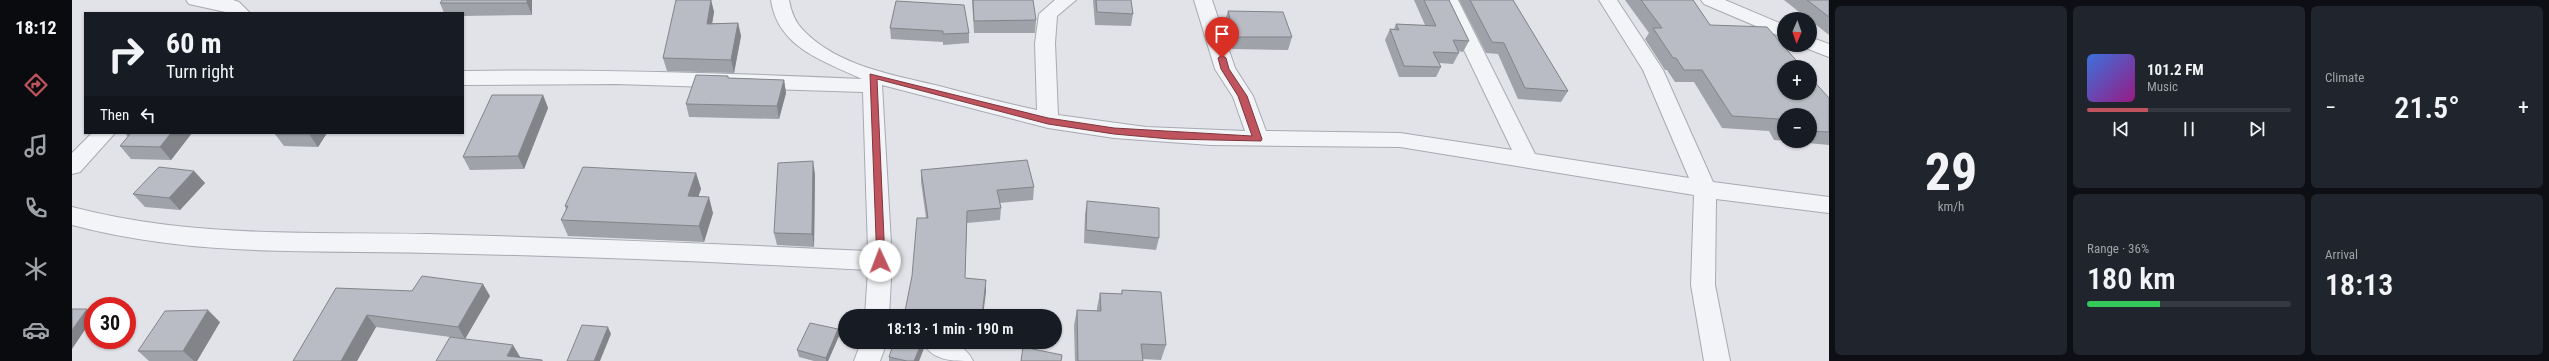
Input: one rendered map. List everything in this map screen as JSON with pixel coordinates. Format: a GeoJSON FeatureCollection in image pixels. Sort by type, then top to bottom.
{"type":"FeatureCollection","features":[{"type":"Feature","properties":{"kind":"street"},"geometry":{"type":"LineString","coordinates":[[195,0],[233,6],[240,12]]}},
{"type":"Feature","properties":{"kind":"street"},"geometry":{"type":"LineString","coordinates":[[780,0],[785,19],[798,35],[817,53],[872,81]]}},
{"type":"Feature","properties":{"kind":"street"},"geometry":{"type":"LineString","coordinates":[[1048,121],[1045,42],[1048,14],[1067,0]]}},
{"type":"Feature","properties":{"kind":"street"},"geometry":{"type":"LineString","coordinates":[[1203,0],[1225,69],[1243,96],[1258,139]]}},
{"type":"Feature","properties":{"kind":"street"},"geometry":{"type":"LineString","coordinates":[[1449,0],[1527,160]]}},
{"type":"Feature","properties":{"kind":"street"},"geometry":{"type":"LineString","coordinates":[[1608,0],[1653,70],[1705,189],[1703,285],[1717,361]]}},
{"type":"Feature","properties":{"kind":"street"},"geometry":{"type":"LineString","coordinates":[[1710,0],[1777,29]]}},
{"type":"Feature","properties":{"kind":"street"},"geometry":{"type":"LineString","coordinates":[[1817,46],[1829,51]]}},
{"type":"Feature","properties":{"kind":"street"},"geometry":{"type":"LineString","coordinates":[[464,78],[520,76],[872,81],[1048,121],[1114,131],[1160,135],[1258,139],[1371,138],[1527,160],[1705,189],[1829,205]]}},
{"type":"Feature","properties":{"kind":"street"},"geometry":{"type":"LineString","coordinates":[[872,81],[880,261],[877,309]]}},
{"type":"Feature","properties":{"kind":"street"},"geometry":{"type":"LineString","coordinates":[[72,166],[104,134]]}},
{"type":"Feature","properties":{"kind":"street"},"geometry":{"type":"LineString","coordinates":[[72,216],[134,233],[262,241],[586,247],[880,261]]}},
{"type":"Feature","properties":{"kind":"street"},"geometry":{"type":"LineString","coordinates":[[867,361],[871,349]]}},
{"type":"Feature","properties":{"kind":"street"},"geometry":{"type":"LineString","coordinates":[[944,349],[960,361]]}},
{"type":"Feature","properties":{"kind":"building"},"geometry":{"type":"Polygon","coordinates":[[[442,0],[527,0],[527,3],[440,3],[442,0]]]}},
{"type":"Feature","properties":{"kind":"building"},"geometry":{"type":"Polygon","coordinates":[[[676,0],[711,0],[707,24],[738,23],[731,60],[663,58],[676,0]]]}},
{"type":"Feature","properties":{"kind":"building"},"geometry":{"type":"Polygon","coordinates":[[[973,0],[1033,0],[1036,20],[974,21],[973,0]]]}},
{"type":"Feature","properties":{"kind":"building"},"geometry":{"type":"Polygon","coordinates":[[[1096,0],[1131,0],[1133,14],[1097,12],[1096,0]]]}},
{"type":"Feature","properties":{"kind":"building"},"geometry":{"type":"Polygon","coordinates":[[[1424,0],[1449,0],[1469,41],[1453,40],[1459,53],[1433,52],[1441,67],[1404,66],[1390,29],[1399,30],[1396,24],[1436,26],[1424,0]]]}},
{"type":"Feature","properties":{"kind":"building"},"geometry":{"type":"Polygon","coordinates":[[[1470,0],[1513,0],[1568,91],[1525,88],[1504,43],[1492,42],[1470,0]]]}},
{"type":"Feature","properties":{"kind":"building"},"geometry":{"type":"Polygon","coordinates":[[[1641,0],[1693,0],[1710,25],[1767,27],[1777,38],[1777,52],[1789,52],[1796,60],[1777,60],[1777,100],[1817,100],[1817,85],[1829,98],[1829,132],[1817,131],[1817,108],[1777,108],[1777,119],[1732,116],[1702,70],[1684,70],[1676,58],[1673,58],[1653,28],[1662,28],[1641,0]]]}},
{"type":"Feature","properties":{"kind":"building"},"geometry":{"type":"Polygon","coordinates":[[[1807,0],[1829,0],[1829,17],[1807,0]]]}},
{"type":"Feature","properties":{"kind":"building"},"geometry":{"type":"Polygon","coordinates":[[[896,1],[964,5],[969,33],[943,34],[943,31],[890,28],[896,1]]]}},
{"type":"Feature","properties":{"kind":"building"},"geometry":{"type":"Polygon","coordinates":[[[1228,11],[1283,12],[1292,37],[1235,37],[1228,11]]]}},
{"type":"Feature","properties":{"kind":"building"},"geometry":{"type":"Polygon","coordinates":[[[696,75],[784,80],[777,106],[686,104],[696,75]]]}},
{"type":"Feature","properties":{"kind":"building"},"geometry":{"type":"Polygon","coordinates":[[[492,95],[543,95],[518,156],[463,157],[492,95]]]}},
{"type":"Feature","properties":{"kind":"building"},"geometry":{"type":"Polygon","coordinates":[[[130,134],[170,134],[160,147],[120,146],[130,134]]]}},
{"type":"Feature","properties":{"kind":"building"},"geometry":{"type":"Polygon","coordinates":[[[1027,160],[1034,187],[997,190],[1001,208],[967,211],[965,278],[986,280],[983,309],[905,309],[912,276],[917,218],[928,218],[921,170],[1027,160]]]}},
{"type":"Feature","properties":{"kind":"building"},"geometry":{"type":"Polygon","coordinates":[[[813,161],[812,234],[774,233],[778,163],[813,161]]]}},
{"type":"Feature","properties":{"kind":"building"},"geometry":{"type":"Polygon","coordinates":[[[159,167],[194,171],[169,198],[133,194],[159,167]]]}},
{"type":"Feature","properties":{"kind":"building"},"geometry":{"type":"Polygon","coordinates":[[[583,167],[696,173],[688,196],[709,197],[699,226],[561,220],[568,206],[565,206],[583,167]]]}},
{"type":"Feature","properties":{"kind":"building"},"geometry":{"type":"Polygon","coordinates":[[[1087,201],[1159,208],[1159,238],[1086,230],[1087,201]]]}},
{"type":"Feature","properties":{"kind":"building"},"geometry":{"type":"Polygon","coordinates":[[[422,276],[483,284],[458,327],[367,315],[341,361],[293,361],[336,288],[412,291],[422,276]]]}},
{"type":"Feature","properties":{"kind":"building"},"geometry":{"type":"Polygon","coordinates":[[[1122,290],[1161,292],[1166,345],[1141,344],[1143,361],[1078,361],[1077,310],[1101,311],[1100,293],[1122,294],[1122,290]]]}},
{"type":"Feature","properties":{"kind":"building"},"geometry":{"type":"Polygon","coordinates":[[[72,309],[84,309],[84,313],[72,330],[72,309]]]}},
{"type":"Feature","properties":{"kind":"building"},"geometry":{"type":"Polygon","coordinates":[[[208,310],[183,351],[138,351],[165,311],[208,310]]]}},
{"type":"Feature","properties":{"kind":"building"},"geometry":{"type":"Polygon","coordinates":[[[810,323],[838,329],[826,358],[797,350],[810,323]]]}},
{"type":"Feature","properties":{"kind":"building"},"geometry":{"type":"Polygon","coordinates":[[[582,325],[608,327],[594,361],[567,361],[582,325]]]}},
{"type":"Feature","properties":{"kind":"building"},"geometry":{"type":"Polygon","coordinates":[[[450,337],[513,345],[507,356],[542,361],[436,361],[450,337]]]}},
{"type":"Feature","properties":{"kind":"building"},"geometry":{"type":"Polygon","coordinates":[[[892,349],[919,349],[914,361],[889,357],[892,349]]]}},
{"type":"Feature","properties":{"kind":"building"},"geometry":{"type":"Polygon","coordinates":[[[1023,349],[1033,349],[1062,355],[1061,361],[1021,361],[1023,349]]]}},
{"type":"Feature","properties":{"kind":"route"},"geometry":{"type":"LineString","coordinates":[[880,261],[877,158],[872,76],[1048,121],[1114,131],[1170,136],[1258,139],[1243,96],[1233,84],[1225,69],[1222,58]]}}]}
